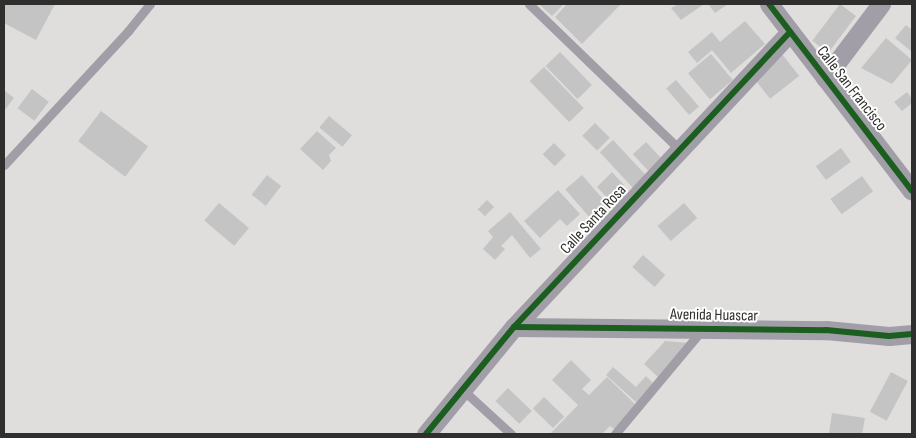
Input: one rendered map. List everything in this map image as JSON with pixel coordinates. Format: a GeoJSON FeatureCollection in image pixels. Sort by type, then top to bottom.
{"type":"FeatureCollection","features":[{"type":"Feature","properties":{"kind":"street","name":"Calle San Francisco"},"geometry":{"type":"LineString","coordinates":[[769,4],[912,190]]}},
{"type":"Feature","properties":{"kind":"street"},"geometry":{"type":"LineString","coordinates":[[825,78],[882,4]]}},
{"type":"Feature","properties":{"kind":"street","name":"Calle Santa Rosa"},"geometry":{"type":"LineString","coordinates":[[426,434],[514,327],[790,32]]}},
{"type":"Feature","properties":{"kind":"street","name":"Avenida Huascar"},"geometry":{"type":"LineString","coordinates":[[514,327],[826,330],[889,336],[912,334]]}},
{"type":"Feature","properties":{"kind":"lane"},"geometry":{"type":"LineString","coordinates":[[4,165],[128,31],[150,4]]}},
{"type":"Feature","properties":{"kind":"lane"},"geometry":{"type":"LineString","coordinates":[[529,4],[679,149]]}},
{"type":"Feature","properties":{"kind":"lane"},"geometry":{"type":"LineString","coordinates":[[615,434],[702,330]]}},
{"type":"Feature","properties":{"kind":"lane"},"geometry":{"type":"LineString","coordinates":[[463,390],[511,434]]}},
{"type":"Feature","properties":{"kind":"building"},"geometry":{"type":"Polygon","coordinates":[[[4,4],[55,4],[36,40],[4,23],[4,4]]]}},
{"type":"Feature","properties":{"kind":"building"},"geometry":{"type":"Polygon","coordinates":[[[541,4],[564,4],[552,16],[541,4]]]}},
{"type":"Feature","properties":{"kind":"building"},"geometry":{"type":"Polygon","coordinates":[[[567,4],[621,4],[582,44],[555,17],[567,4]]]}},
{"type":"Feature","properties":{"kind":"building"},"geometry":{"type":"Polygon","coordinates":[[[678,4],[704,4],[681,20],[671,8],[678,4]]]}},
{"type":"Feature","properties":{"kind":"building"},"geometry":{"type":"Polygon","coordinates":[[[708,4],[728,4],[715,13],[708,4]]]}},
{"type":"Feature","properties":{"kind":"building"},"geometry":{"type":"Polygon","coordinates":[[[840,4],[856,16],[828,53],[812,41],[840,4]]]}},
{"type":"Feature","properties":{"kind":"building"},"geometry":{"type":"Polygon","coordinates":[[[745,21],[765,44],[731,73],[712,50],[697,63],[688,52],[712,32],[720,42],[745,21]]]}},
{"type":"Feature","properties":{"kind":"building"},"geometry":{"type":"Polygon","coordinates":[[[906,25],[912,30],[912,52],[895,38],[906,25]]]}},
{"type":"Feature","properties":{"kind":"building"},"geometry":{"type":"Polygon","coordinates":[[[886,38],[912,60],[892,84],[861,68],[886,38]]]}},
{"type":"Feature","properties":{"kind":"building"},"geometry":{"type":"Polygon","coordinates":[[[560,52],[592,85],[578,99],[546,66],[560,52]]]}},
{"type":"Feature","properties":{"kind":"building"},"geometry":{"type":"Polygon","coordinates":[[[711,54],[733,80],[710,99],[688,73],[711,54]]]}},
{"type":"Feature","properties":{"kind":"building"},"geometry":{"type":"Polygon","coordinates":[[[782,54],[799,76],[770,99],[753,77],[782,54]]]}},
{"type":"Feature","properties":{"kind":"building"},"geometry":{"type":"Polygon","coordinates":[[[544,67],[584,108],[569,122],[530,81],[544,67]]]}},
{"type":"Feature","properties":{"kind":"building"},"geometry":{"type":"Polygon","coordinates":[[[676,80],[699,106],[689,115],[666,89],[676,80]]]}},
{"type":"Feature","properties":{"kind":"building"},"geometry":{"type":"Polygon","coordinates":[[[32,89],[49,102],[34,121],[18,108],[32,89]]]}},
{"type":"Feature","properties":{"kind":"building"},"geometry":{"type":"Polygon","coordinates":[[[4,90],[14,98],[4,111],[4,90]]]}},
{"type":"Feature","properties":{"kind":"building"},"geometry":{"type":"Polygon","coordinates":[[[907,92],[912,99],[912,103],[902,111],[894,102],[907,92]]]}},
{"type":"Feature","properties":{"kind":"building"},"geometry":{"type":"Polygon","coordinates":[[[101,111],[148,147],[125,177],[78,141],[101,111]]]}},
{"type":"Feature","properties":{"kind":"building"},"geometry":{"type":"Polygon","coordinates":[[[329,116],[352,135],[342,147],[319,127],[329,116]]]}},
{"type":"Feature","properties":{"kind":"building"},"geometry":{"type":"Polygon","coordinates":[[[595,123],[610,138],[597,151],[582,136],[595,123]]]}},
{"type":"Feature","properties":{"kind":"building"},"geometry":{"type":"Polygon","coordinates":[[[317,131],[336,148],[329,155],[331,161],[323,170],[300,149],[317,131]]]}},
{"type":"Feature","properties":{"kind":"building"},"geometry":{"type":"Polygon","coordinates":[[[613,140],[646,175],[633,187],[600,152],[613,140]]]}},
{"type":"Feature","properties":{"kind":"building"},"geometry":{"type":"Polygon","coordinates":[[[646,142],[662,159],[649,171],[633,154],[646,142]]]}},
{"type":"Feature","properties":{"kind":"building"},"geometry":{"type":"Polygon","coordinates":[[[554,143],[566,155],[555,166],[543,154],[554,143]]]}},
{"type":"Feature","properties":{"kind":"building"},"geometry":{"type":"Polygon","coordinates":[[[841,148],[851,162],[826,180],[816,166],[841,148]]]}},
{"type":"Feature","properties":{"kind":"building"},"geometry":{"type":"Polygon","coordinates":[[[612,172],[624,185],[618,190],[623,195],[614,205],[597,187],[612,172]]]}},
{"type":"Feature","properties":{"kind":"building"},"geometry":{"type":"Polygon","coordinates":[[[267,175],[281,186],[266,206],[252,195],[267,175]]]}},
{"type":"Feature","properties":{"kind":"building"},"geometry":{"type":"Polygon","coordinates":[[[582,175],[610,207],[594,222],[565,189],[582,175]]]}},
{"type":"Feature","properties":{"kind":"building"},"geometry":{"type":"Polygon","coordinates":[[[862,176],[873,191],[842,214],[830,199],[862,176]]]}},
{"type":"Feature","properties":{"kind":"building"},"geometry":{"type":"Polygon","coordinates":[[[558,190],[580,214],[567,226],[560,219],[540,238],[524,221],[558,190]]]}},
{"type":"Feature","properties":{"kind":"building"},"geometry":{"type":"Polygon","coordinates":[[[487,200],[494,207],[485,216],[478,209],[487,200]]]}},
{"type":"Feature","properties":{"kind":"building"},"geometry":{"type":"Polygon","coordinates":[[[219,203],[249,228],[234,246],[204,221],[219,203]]]}},
{"type":"Feature","properties":{"kind":"building"},"geometry":{"type":"Polygon","coordinates":[[[684,203],[697,218],[671,241],[658,226],[684,203]]]}},
{"type":"Feature","properties":{"kind":"building"},"geometry":{"type":"Polygon","coordinates":[[[510,212],[541,249],[530,258],[512,235],[501,246],[505,249],[495,260],[483,249],[493,237],[488,231],[510,212]]]}},
{"type":"Feature","properties":{"kind":"building"},"geometry":{"type":"Polygon","coordinates":[[[643,255],[665,275],[655,287],[632,267],[643,255]]]}},
{"type":"Feature","properties":{"kind":"building"},"geometry":{"type":"Polygon","coordinates":[[[665,341],[689,343],[658,377],[644,364],[665,341]]]}},
{"type":"Feature","properties":{"kind":"building"},"geometry":{"type":"Polygon","coordinates":[[[571,360],[591,380],[582,389],[589,395],[607,377],[637,406],[614,429],[610,426],[602,434],[550,434],[578,405],[552,380],[571,360]]]}},
{"type":"Feature","properties":{"kind":"building"},"geometry":{"type":"Polygon","coordinates":[[[613,367],[636,387],[646,376],[654,384],[637,403],[606,375],[613,367]]]}},
{"type":"Feature","properties":{"kind":"building"},"geometry":{"type":"Polygon","coordinates":[[[891,372],[908,381],[887,421],[870,412],[891,372]]]}},
{"type":"Feature","properties":{"kind":"building"},"geometry":{"type":"Polygon","coordinates":[[[508,388],[532,411],[519,424],[495,401],[508,388]]]}},
{"type":"Feature","properties":{"kind":"building"},"geometry":{"type":"Polygon","coordinates":[[[544,397],[564,416],[553,428],[533,409],[544,397]]]}},
{"type":"Feature","properties":{"kind":"building"},"geometry":{"type":"Polygon","coordinates":[[[832,413],[865,418],[862,434],[829,433],[832,413]]]}},
{"type":"Feature","properties":{"kind":"cycle path"},"geometry":{"type":"LineString","coordinates":[[769,4],[912,191]]}},
{"type":"Feature","properties":{"kind":"cycle path"},"geometry":{"type":"LineString","coordinates":[[426,434],[514,327],[790,32]]}},
{"type":"Feature","properties":{"kind":"cycle path"},"geometry":{"type":"LineString","coordinates":[[514,327],[826,330],[889,336],[912,334]]}}]}
